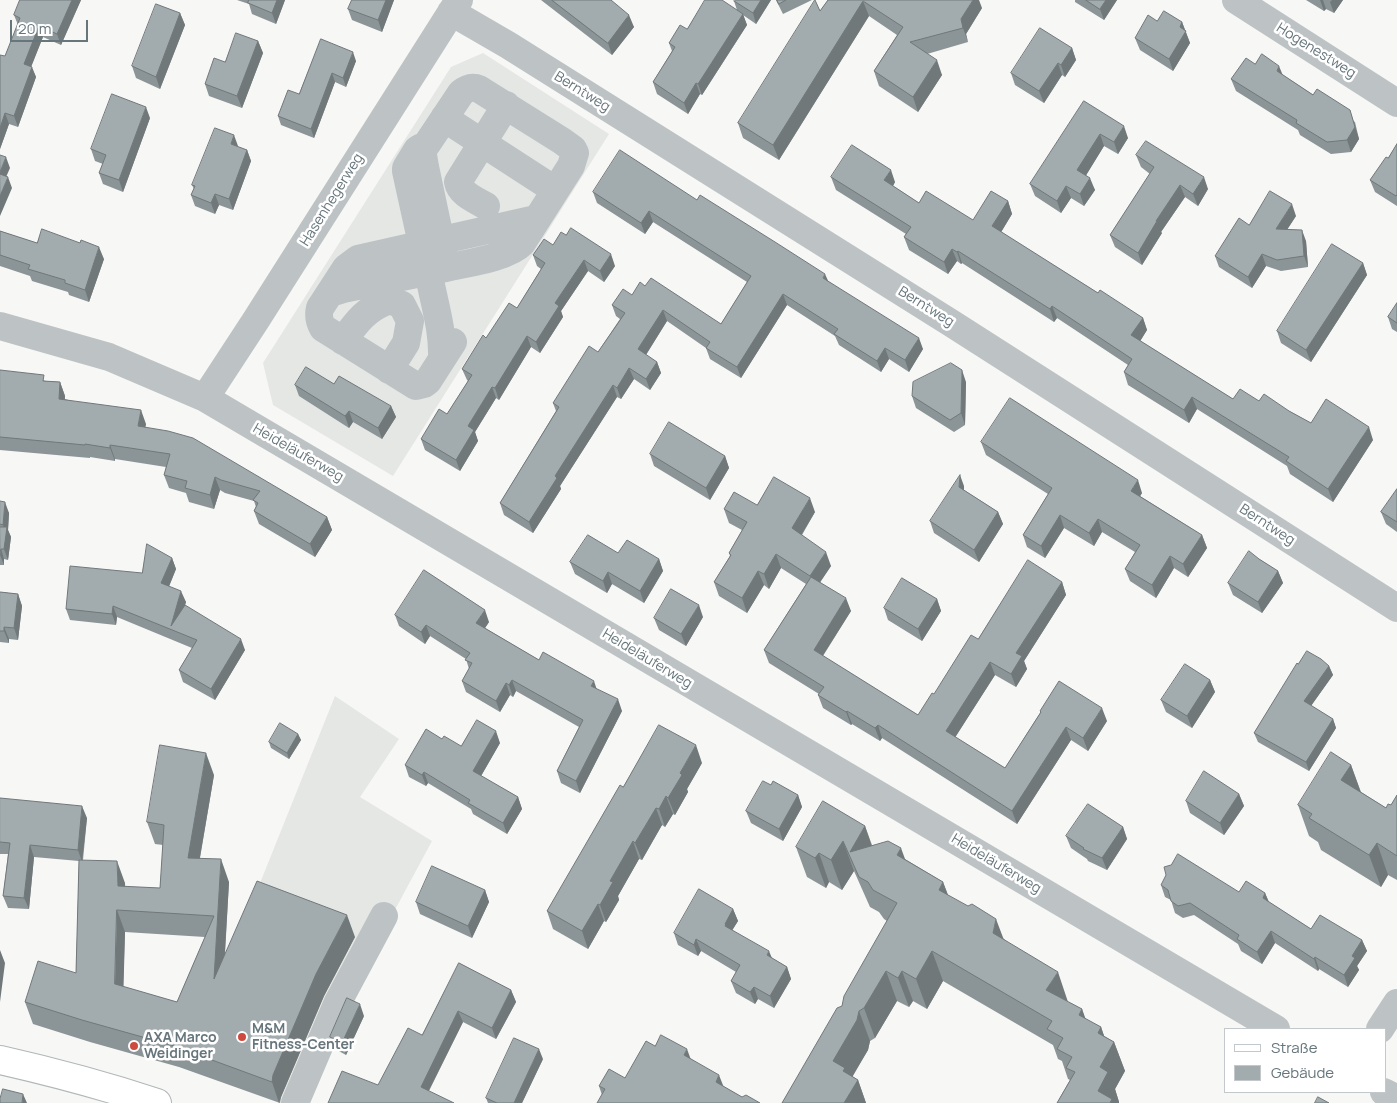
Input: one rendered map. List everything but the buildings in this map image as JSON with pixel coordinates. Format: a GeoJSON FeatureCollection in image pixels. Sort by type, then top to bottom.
{"type":"FeatureCollection","features":[{"type":"Feature","properties":{"kind":"main road"},"geometry":{"type":"LineString","coordinates":[[0,1060],[53,1072],[157,1103]]}},
{"type":"Feature","properties":{"kind":"street","name":"Hogenestweg"},"geometry":{"type":"LineString","coordinates":[[1236,0],[1397,102]]}},
{"type":"Feature","properties":{"kind":"street","name":"Hasenhegerweg"},"geometry":{"type":"LineString","coordinates":[[205,398],[262,312],[455,6]]}},
{"type":"Feature","properties":{"kind":"street","name":"Berntweg"},"geometry":{"type":"LineString","coordinates":[[455,6],[508,45],[951,323],[1397,608]]}},
{"type":"Feature","properties":{"kind":"street"},"geometry":{"type":"LineString","coordinates":[[330,293],[437,269],[493,258],[517,247],[522,242],[573,160],[575,153],[573,149],[480,89],[475,87],[469,88],[463,91],[457,98],[427,144],[422,149],[417,150],[407,165],[406,171],[431,243],[437,269],[442,358],[424,384],[414,385],[323,328],[320,322],[320,308],[346,268],[358,259],[431,243],[546,203]]}},
{"type":"Feature","properties":{"kind":"street"},"geometry":{"type":"LineString","coordinates":[[486,206],[462,191],[458,182],[506,105]]}},
{"type":"Feature","properties":{"kind":"street"},"geometry":{"type":"LineString","coordinates":[[444,118],[481,143],[546,203]]}},
{"type":"Feature","properties":{"kind":"street"},"geometry":{"type":"LineString","coordinates":[[343,341],[359,318],[377,304],[390,300],[402,305],[410,322],[406,343],[390,370]]}},
{"type":"Feature","properties":{"kind":"street","name":"Heideläuferweg"},"geometry":{"type":"LineString","coordinates":[[0,326],[108,358],[205,398],[1274,1028]]}},
{"type":"Feature","properties":{"kind":"street"},"geometry":{"type":"LineString","coordinates":[[295,1103],[338,1002],[384,916]]}},
{"type":"Feature","properties":{"kind":"street"},"geometry":{"type":"LineString","coordinates":[[1381,1028],[1397,1003]]}},
{"type":"Feature","properties":{"kind":"street"},"geometry":{"type":"LineString","coordinates":[[1386,1093],[1397,1100]]}},
{"type":"Feature","properties":{"kind":"shaded area"},"geometry":{"type":"Polygon","coordinates":[[[483,53],[609,134],[393,476],[273,405],[263,363],[451,67],[483,53]]]}},
{"type":"Feature","properties":{"kind":"shaded area"},"geometry":{"type":"Polygon","coordinates":[[[335,696],[399,739],[360,797],[432,841],[376,945],[303,1103],[278,1103],[226,968],[335,696]]]}},
{"type":"Feature","properties":{"kind":"place","name":"M&M Fitness-Center"},"geometry":{"type":"Point","coordinates":[242,1037]}},
{"type":"Feature","properties":{"kind":"place","name":"AXA Marco Weidinger"},"geometry":{"type":"Point","coordinates":[134,1046]}}]}
